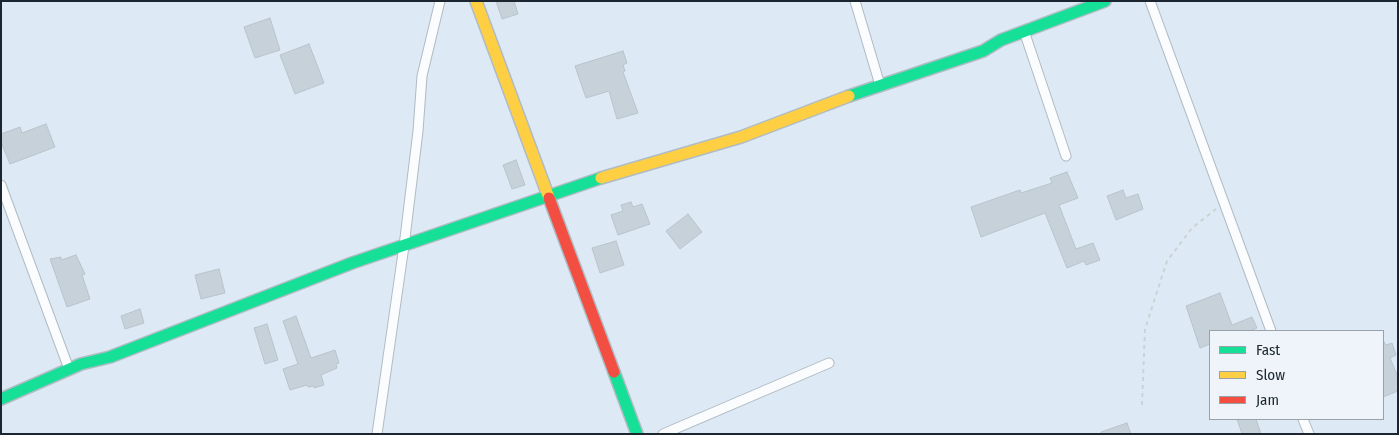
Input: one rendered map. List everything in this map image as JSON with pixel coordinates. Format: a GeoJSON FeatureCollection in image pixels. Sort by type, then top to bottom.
{"type":"FeatureCollection","features":[{"type":"Feature","properties":{"kind":"street"},"geometry":{"type":"LineString","coordinates":[[377,434],[404,246],[418,131],[422,76],[440,1]]}},
{"type":"Feature","properties":{"kind":"street"},"geometry":{"type":"LineString","coordinates":[[476,1],[637,434]]}},
{"type":"Feature","properties":{"kind":"street"},"geometry":{"type":"LineString","coordinates":[[854,1],[880,85]]}},
{"type":"Feature","properties":{"kind":"street"},"geometry":{"type":"LineString","coordinates":[[1,399],[81,364],[110,357],[352,263],[579,184],[731,140],[880,85],[983,51],[1001,40],[1056,21],[1105,1]]}},
{"type":"Feature","properties":{"kind":"street"},"geometry":{"type":"LineString","coordinates":[[1150,1],[1271,330]]}},
{"type":"Feature","properties":{"kind":"street"},"geometry":{"type":"LineString","coordinates":[[1024,31],[1066,156]]}},
{"type":"Feature","properties":{"kind":"street"},"geometry":{"type":"LineString","coordinates":[[1,185],[69,369]]}},
{"type":"Feature","properties":{"kind":"street"},"geometry":{"type":"LineString","coordinates":[[663,434],[829,363]]}},
{"type":"Feature","properties":{"kind":"street"},"geometry":{"type":"LineString","coordinates":[[1303,420],[1309,434]]}},
{"type":"Feature","properties":{"kind":"path"},"geometry":{"type":"LineString","coordinates":[[1142,404],[1145,329],[1167,261],[1192,228],[1224,202]]}},
{"type":"Feature","properties":{"kind":"building"},"geometry":{"type":"Polygon","coordinates":[[[496,1],[514,1],[518,14],[502,19],[496,1]]]}},
{"type":"Feature","properties":{"kind":"building"},"geometry":{"type":"Polygon","coordinates":[[[270,18],[280,50],[255,58],[244,27],[270,18]]]}},
{"type":"Feature","properties":{"kind":"building"},"geometry":{"type":"Polygon","coordinates":[[[309,44],[324,83],[295,94],[280,55],[309,44]]]}},
{"type":"Feature","properties":{"kind":"building"},"geometry":{"type":"Polygon","coordinates":[[[623,51],[627,63],[623,65],[625,71],[623,72],[638,113],[617,119],[609,91],[586,98],[575,66],[623,51]]]}},
{"type":"Feature","properties":{"kind":"building"},"geometry":{"type":"Polygon","coordinates":[[[46,124],[55,147],[10,164],[1,142],[1,134],[20,127],[22,133],[46,124]]]}},
{"type":"Feature","properties":{"kind":"building"},"geometry":{"type":"Polygon","coordinates":[[[516,160],[525,185],[512,189],[503,165],[516,160]]]}},
{"type":"Feature","properties":{"kind":"building"},"geometry":{"type":"Polygon","coordinates":[[[1067,172],[1078,198],[1059,205],[1076,249],[1093,243],[1100,260],[1086,265],[1084,261],[1067,268],[1045,213],[981,237],[971,207],[1020,190],[1021,193],[1052,183],[1050,178],[1067,172]]]}},
{"type":"Feature","properties":{"kind":"building"},"geometry":{"type":"Polygon","coordinates":[[[1123,190],[1126,198],[1138,194],[1143,209],[1116,220],[1107,196],[1123,190]]]}},
{"type":"Feature","properties":{"kind":"building"},"geometry":{"type":"Polygon","coordinates":[[[631,202],[633,207],[642,204],[650,224],[618,235],[611,215],[623,211],[621,205],[631,202]]]}},
{"type":"Feature","properties":{"kind":"building"},"geometry":{"type":"Polygon","coordinates":[[[688,214],[702,232],[680,249],[666,231],[688,214]]]}},
{"type":"Feature","properties":{"kind":"building"},"geometry":{"type":"Polygon","coordinates":[[[616,241],[624,265],[600,273],[592,248],[616,241]]]}},
{"type":"Feature","properties":{"kind":"building"},"geometry":{"type":"Polygon","coordinates":[[[76,255],[85,274],[82,275],[90,299],[67,307],[50,259],[61,257],[61,260],[76,255]]]}},
{"type":"Feature","properties":{"kind":"building"},"geometry":{"type":"Polygon","coordinates":[[[219,269],[225,293],[201,299],[195,275],[219,269]]]}},
{"type":"Feature","properties":{"kind":"building"},"geometry":{"type":"Polygon","coordinates":[[[1220,293],[1232,325],[1252,317],[1257,328],[1252,330],[1209,330],[1209,344],[1200,348],[1186,306],[1220,293]]]}},
{"type":"Feature","properties":{"kind":"building"},"geometry":{"type":"Polygon","coordinates":[[[140,309],[144,323],[125,329],[121,316],[140,309]]]}},
{"type":"Feature","properties":{"kind":"building"},"geometry":{"type":"Polygon","coordinates":[[[296,316],[311,358],[335,350],[339,363],[336,364],[337,368],[321,375],[324,385],[314,388],[314,386],[308,387],[307,385],[290,390],[283,369],[298,364],[283,321],[296,316]]]}},
{"type":"Feature","properties":{"kind":"building"},"geometry":{"type":"Polygon","coordinates":[[[267,324],[278,360],[265,364],[254,328],[267,324]]]}},
{"type":"Feature","properties":{"kind":"building"},"geometry":{"type":"Polygon","coordinates":[[[1384,342],[1386,345],[1392,343],[1396,355],[1390,358],[1398,377],[1398,391],[1384,397],[1384,342]]]}},
{"type":"Feature","properties":{"kind":"building"},"geometry":{"type":"Polygon","coordinates":[[[1237,420],[1256,420],[1261,434],[1242,434],[1237,420]]]}},
{"type":"Feature","properties":{"kind":"building"},"geometry":{"type":"Polygon","coordinates":[[[1127,423],[1131,434],[1101,434],[1101,432],[1127,423]]]}},
{"type":"Feature","properties":{"kind":"traffic: fast"},"geometry":{"type":"LineString","coordinates":[[849,96],[983,51],[1001,40],[1105,1]]}},
{"type":"Feature","properties":{"kind":"traffic: fast"},"geometry":{"type":"LineString","coordinates":[[1,399],[81,364],[110,357],[352,263],[601,178]]}},
{"type":"Feature","properties":{"kind":"traffic: fast"},"geometry":{"type":"LineString","coordinates":[[614,372],[637,434]]}},
{"type":"Feature","properties":{"kind":"traffic: slow"},"geometry":{"type":"LineString","coordinates":[[476,1],[549,198]]}},
{"type":"Feature","properties":{"kind":"traffic: slow"},"geometry":{"type":"LineString","coordinates":[[601,178],[741,137],[849,96]]}},
{"type":"Feature","properties":{"kind":"traffic: jam"},"geometry":{"type":"LineString","coordinates":[[549,198],[614,372]]}}]}
